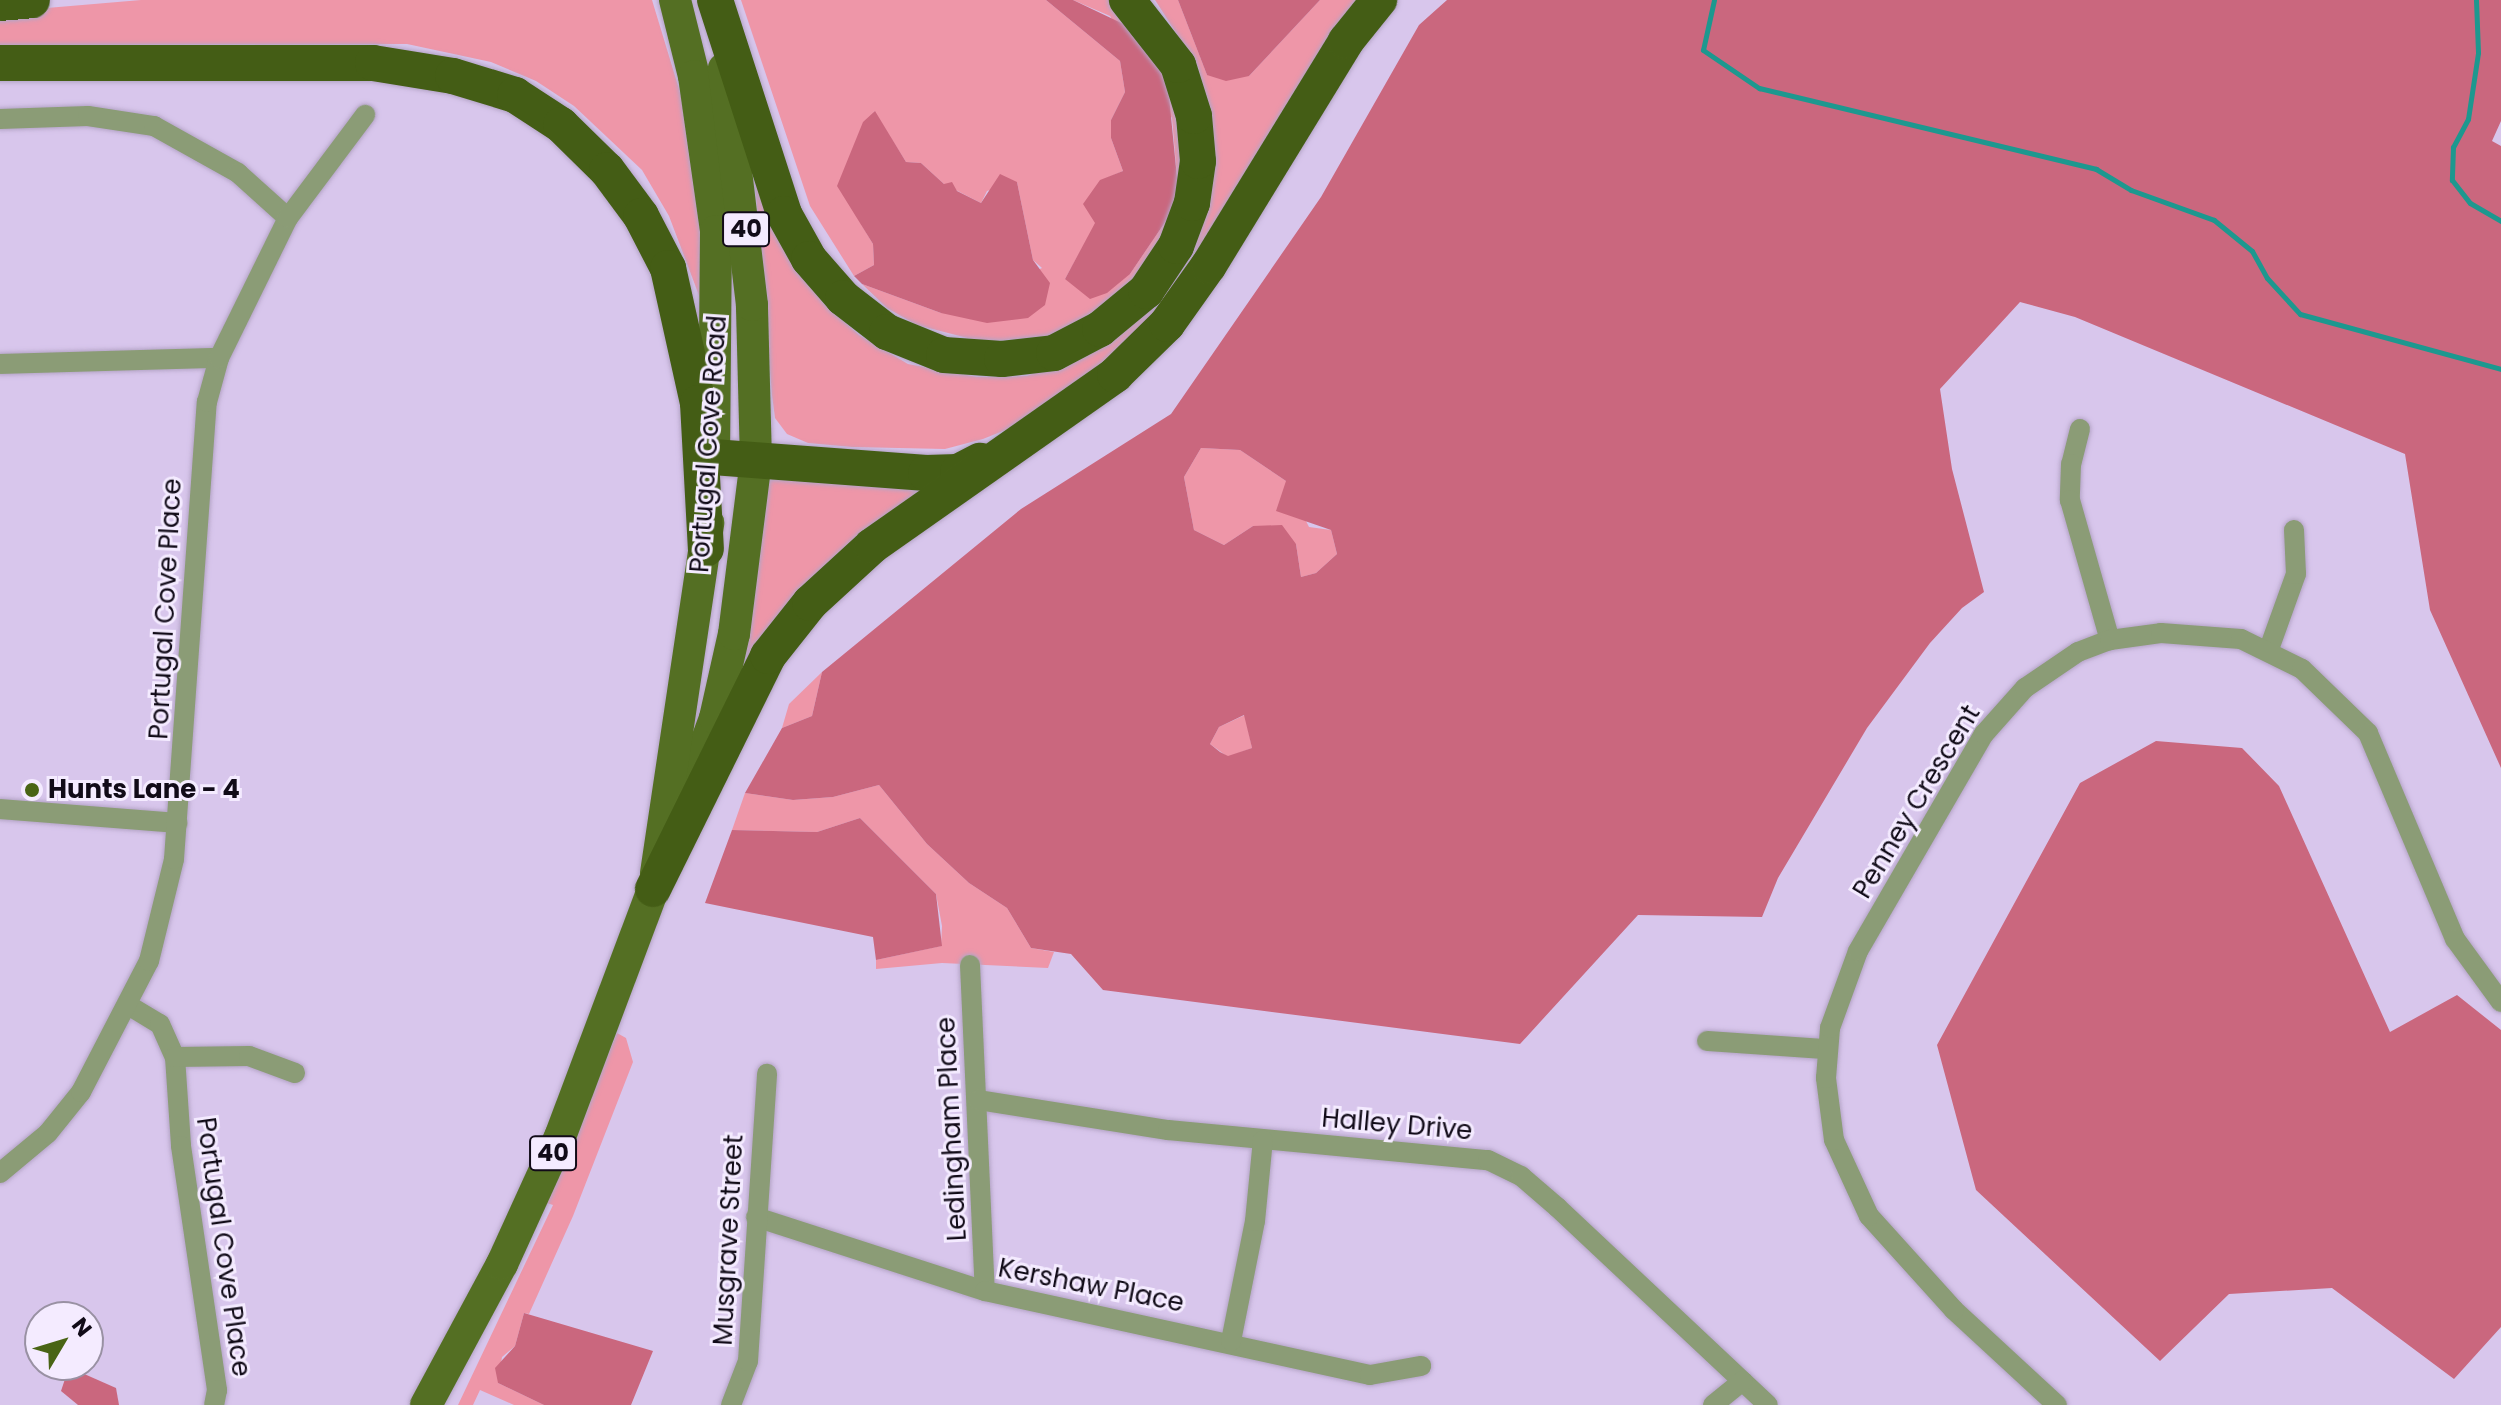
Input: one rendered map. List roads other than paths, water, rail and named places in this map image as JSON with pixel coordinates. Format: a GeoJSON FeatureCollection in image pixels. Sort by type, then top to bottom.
{"type":"FeatureCollection","features":[{"type":"Feature","properties":{"kind":"highway"},"geometry":{"type":"LineString","coordinates":[[0,3],[32,0]]}},
{"type":"Feature","properties":{"kind":"highway"},"geometry":{"type":"LineString","coordinates":[[712,0],[784,214],[809,259],[843,298],[887,332],[944,355],[1002,359],[1054,353],[1100,329],[1146,291],[1176,246],[1187,218],[1198,161],[1194,116],[1178,65],[1127,0]]}},
{"type":"Feature","properties":{"kind":"highway"},"geometry":{"type":"LineString","coordinates":[[653,889],[768,656],[810,603],[872,546],[1115,375],[1167,324],[1209,265],[1346,41],[1379,0]]}},
{"type":"Feature","properties":{"kind":"highway"},"geometry":{"type":"LineString","coordinates":[[0,63],[373,63],[453,76],[515,95],[561,125],[607,170],[641,216],[668,268],[698,403],[706,549]]}},
{"type":"Feature","properties":{"kind":"highway"},"geometry":{"type":"LineString","coordinates":[[713,457],[958,472],[1023,440]]}},
{"type":"Feature","properties":{"kind":"main road","name":"Portugal Cove Road"},"geometry":{"type":"LineString","coordinates":[[653,889],[706,549],[713,457],[716,231],[694,76],[675,0]]}},
{"type":"Feature","properties":{"kind":"main road","name":"Portugal Cove Road"},"geometry":{"type":"LineString","coordinates":[[426,1405],[502,1264],[560,1137],[715,718],[734,634],[756,461],[745,216],[730,101],[712,0]]}},
{"type":"Feature","properties":{"kind":"street","name":"Portugal Cove Place"},"geometry":{"type":"LineString","coordinates":[[214,1405],[217,1390],[181,1146],[175,1057],[160,1024],[128,1005],[163,920],[177,823],[202,443],[219,358],[288,218],[365,115]]}},
{"type":"Feature","properties":{"kind":"street"},"geometry":{"type":"LineString","coordinates":[[0,119],[88,116],[154,126],[238,173],[288,218]]}},
{"type":"Feature","properties":{"kind":"street"},"geometry":{"type":"LineString","coordinates":[[0,364],[219,358]]}},
{"type":"Feature","properties":{"kind":"street"},"geometry":{"type":"LineString","coordinates":[[2080,429],[2071,464],[2070,500],[2110,640]]}},
{"type":"Feature","properties":{"kind":"street"},"geometry":{"type":"LineString","coordinates":[[2269,649],[2296,574],[2294,530]]}},
{"type":"Feature","properties":{"kind":"street","name":"Penney Crescent"},"geometry":{"type":"LineString","coordinates":[[2057,1405],[1896,1252],[1869,1216],[1834,1140],[1825,1049],[1858,951],[1984,734],[2049,670],[2110,640],[2207,633],[2269,649],[2325,685],[2368,733],[2455,939],[2501,1002]]}},
{"type":"Feature","properties":{"kind":"street"},"geometry":{"type":"LineString","coordinates":[[0,809],[177,823]]}},
{"type":"Feature","properties":{"kind":"street","name":"Ledingham Place"},"geometry":{"type":"LineString","coordinates":[[970,965],[985,1291]]}},
{"type":"Feature","properties":{"kind":"street"},"geometry":{"type":"LineString","coordinates":[[0,1173],[48,1133],[81,1092],[128,1005]]}},
{"type":"Feature","properties":{"kind":"street"},"geometry":{"type":"LineString","coordinates":[[1707,1041],[1825,1049]]}},
{"type":"Feature","properties":{"kind":"street"},"geometry":{"type":"LineString","coordinates":[[175,1057],[249,1056],[295,1073]]}},
{"type":"Feature","properties":{"kind":"street","name":"Musgrave Street"},"geometry":{"type":"LineString","coordinates":[[731,1405],[748,1361],[767,1074]]}},
{"type":"Feature","properties":{"kind":"street","name":"Halley Drive"},"geometry":{"type":"LineString","coordinates":[[978,1100],[1263,1140],[1488,1160],[1521,1176],[1768,1405]]}},
{"type":"Feature","properties":{"kind":"street"},"geometry":{"type":"LineString","coordinates":[[1231,1341],[1252,1236],[1263,1140]]}},
{"type":"Feature","properties":{"kind":"street","name":"Kershaw Place"},"geometry":{"type":"LineString","coordinates":[[756,1217],[985,1291],[1231,1341],[1370,1375],[1421,1366]]}},
{"type":"Feature","properties":{"kind":"street"},"geometry":{"type":"LineString","coordinates":[[1713,1405],[1743,1381]]}},
{"type":"Feature","properties":{"kind":"waterway"},"geometry":{"type":"LineString","coordinates":[[1714,0],[1703,50],[1759,88],[2096,169],[2131,190],[2214,220],[2252,251],[2267,278],[2300,314],[2501,369]]}},
{"type":"Feature","properties":{"kind":"waterway"},"geometry":{"type":"LineString","coordinates":[[2476,0],[2478,53],[2468,119],[2453,147],[2452,180],[2470,203],[2501,221]]}},
{"type":"Feature","properties":{"kind":"place","name":"Hunts Lane - 4"},"geometry":{"type":"Point","coordinates":[32,790]}}]}
